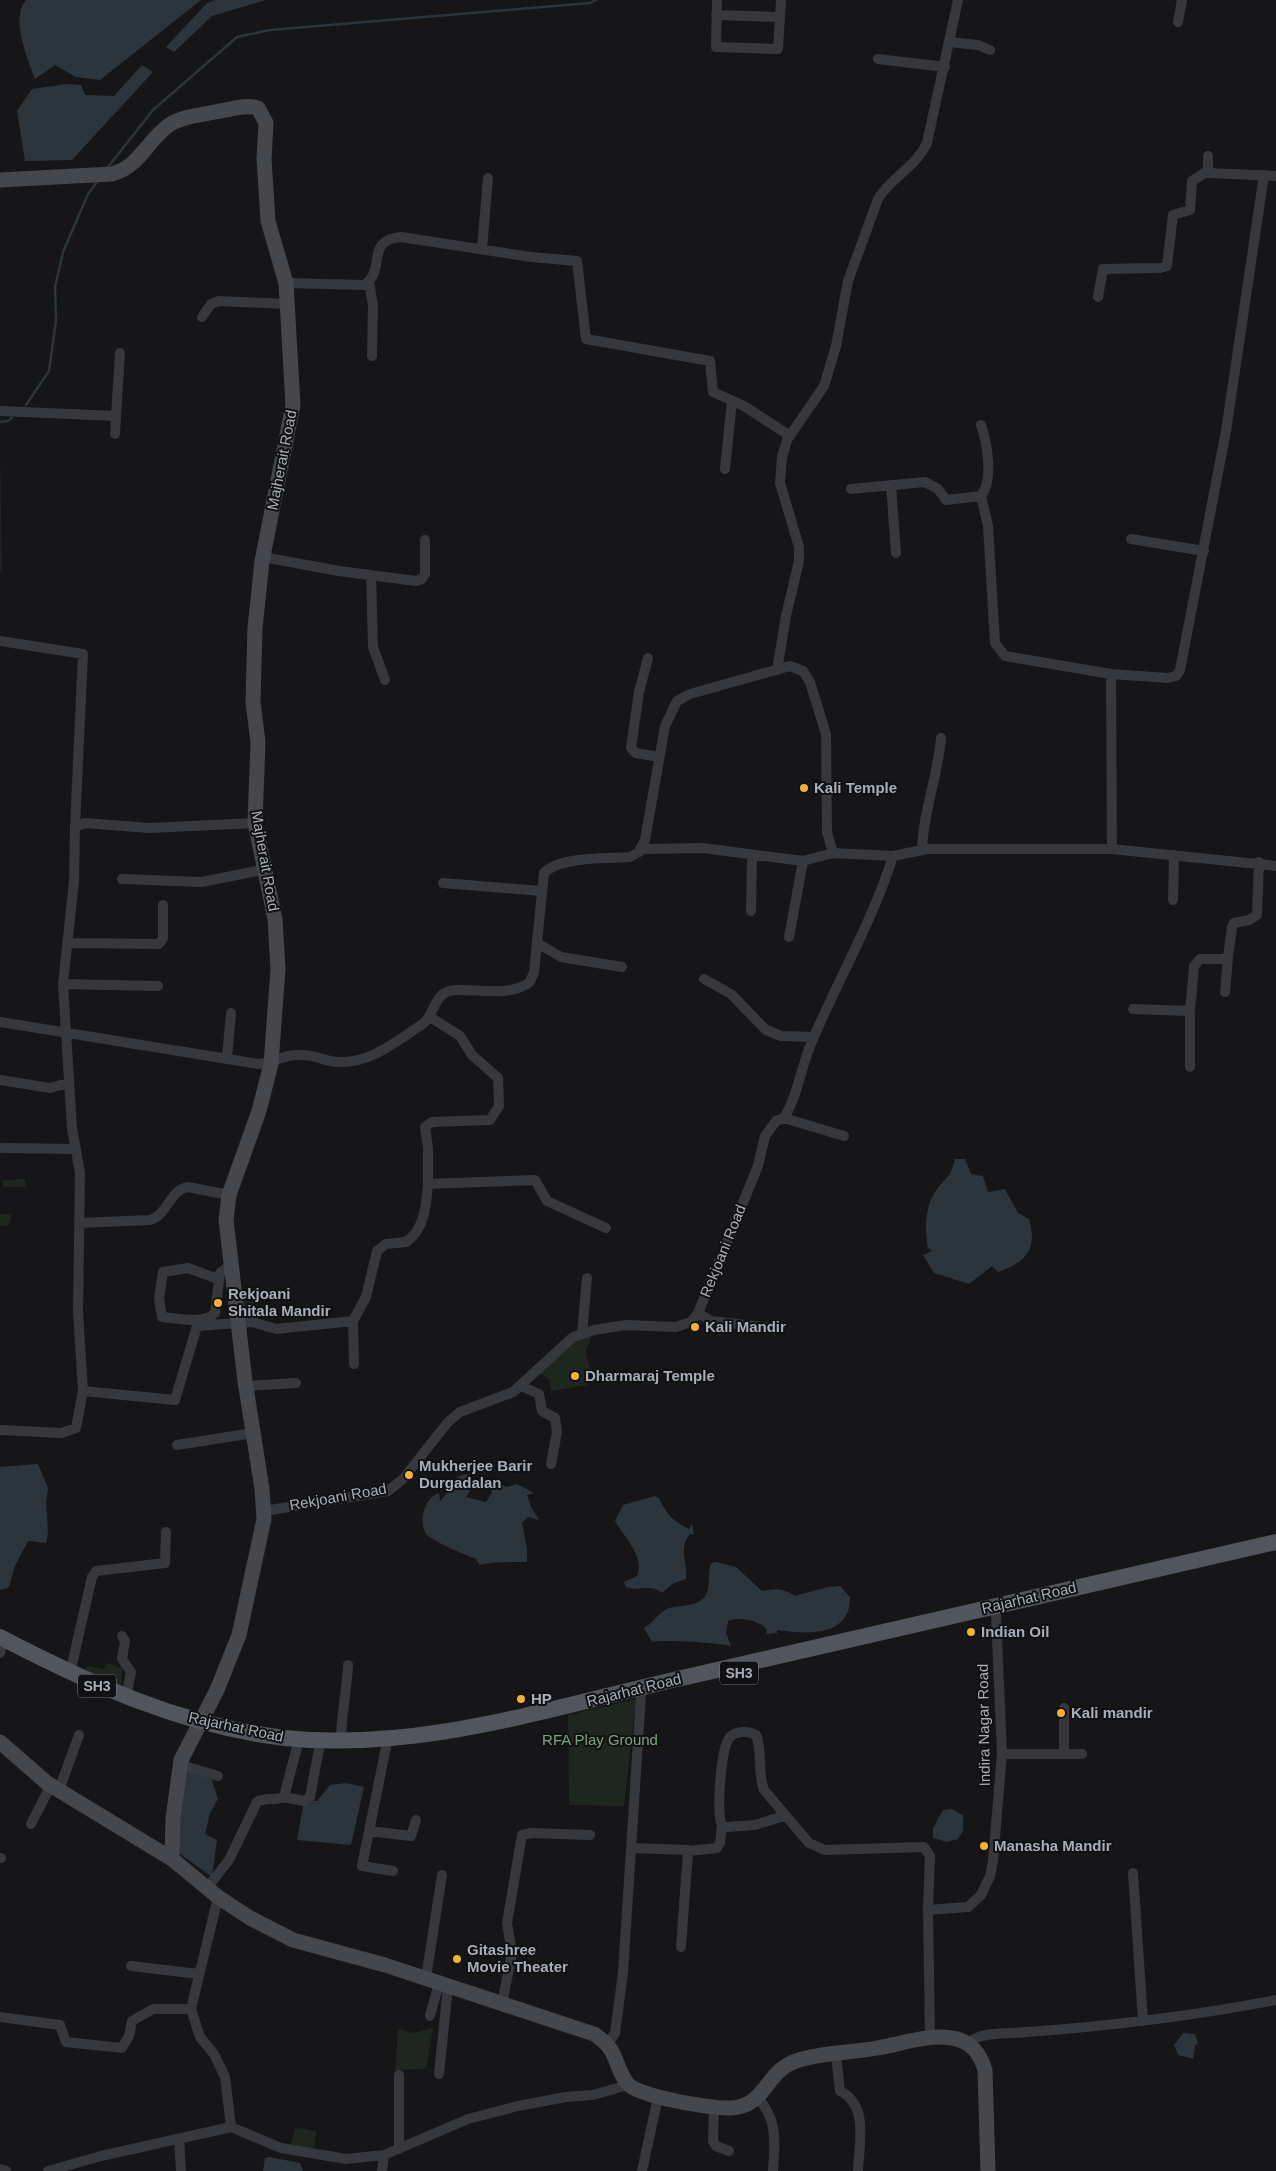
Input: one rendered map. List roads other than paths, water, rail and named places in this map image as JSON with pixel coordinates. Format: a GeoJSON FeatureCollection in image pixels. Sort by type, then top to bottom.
{"type":"FeatureCollection","features":[{"type":"Feature","properties":{"kind":"main road","name":"Rajarhat Road"},"geometry":{"type":"LineString","coordinates":[[0,1647],[199,1725],[284,1738],[341,1741],[425,1734],[588,1702],[1041,1594],[1276,1542]]}},
{"type":"Feature","properties":{"kind":"main road","name":"Rajarhat Road"},"geometry":{"type":"LineString","coordinates":[[0,1647],[92,1693],[199,1725],[297,1747],[386,1747],[412,1744],[559,1715],[1276,1551]]}},
{"type":"Feature","properties":{"kind":"street"},"geometry":{"type":"LineString","coordinates":[[717,0],[716,47],[778,49],[781,0]]}},
{"type":"Feature","properties":{"kind":"street"},"geometry":{"type":"LineString","coordinates":[[777,670],[786,616],[799,561],[799,547],[780,483],[782,457],[790,436],[824,386],[836,346],[848,281],[878,199],[884,189],[917,160],[927,143],[958,0]]}},
{"type":"Feature","properties":{"kind":"street"},"geometry":{"type":"LineString","coordinates":[[1178,22],[1182,0]]}},
{"type":"Feature","properties":{"kind":"street"},"geometry":{"type":"LineString","coordinates":[[716,15],[780,17]]}},
{"type":"Feature","properties":{"kind":"street"},"geometry":{"type":"LineString","coordinates":[[950,42],[978,45],[990,50]]}},
{"type":"Feature","properties":{"kind":"street"},"geometry":{"type":"LineString","coordinates":[[878,59],[944,67]]}},
{"type":"Feature","properties":{"kind":"street","name":"Majherait Road"},"geometry":{"type":"LineString","coordinates":[[0,180],[112,174],[124,171],[132,166],[160,132],[183,118],[247,106],[258,108],[266,123],[264,159],[268,222],[286,283],[293,413],[263,557],[255,628],[253,702],[258,742],[255,823],[275,919],[278,969],[271,1064]]}},
{"type":"Feature","properties":{"kind":"street"},"geometry":{"type":"LineString","coordinates":[[1206,172],[1208,156]]}},
{"type":"Feature","properties":{"kind":"street"},"geometry":{"type":"LineString","coordinates":[[1098,296],[1103,269],[1160,268],[1167,266],[1173,215],[1190,210],[1192,181],[1206,172],[1276,176]]}},
{"type":"Feature","properties":{"kind":"street"},"geometry":{"type":"LineString","coordinates":[[981,425],[987,448],[988,467],[986,487],[981,496],[988,526],[995,643],[998,650],[1005,656],[1111,674],[1168,678],[1176,676],[1180,670],[1230,412],[1264,175]]}},
{"type":"Feature","properties":{"kind":"street"},"geometry":{"type":"LineString","coordinates":[[482,249],[488,178]]}},
{"type":"Feature","properties":{"kind":"street"},"geometry":{"type":"LineString","coordinates":[[286,283],[357,286],[369,282],[372,278],[379,249],[387,239],[413,238],[577,261],[586,338],[710,361],[713,392],[761,416],[790,436]]}},
{"type":"Feature","properties":{"kind":"street"},"geometry":{"type":"LineString","coordinates":[[369,282],[373,305],[372,356]]}},
{"type":"Feature","properties":{"kind":"street"},"geometry":{"type":"LineString","coordinates":[[202,317],[211,304],[219,301],[287,304]]}},
{"type":"Feature","properties":{"kind":"street"},"geometry":{"type":"LineString","coordinates":[[115,434],[120,353]]}},
{"type":"Feature","properties":{"kind":"street"},"geometry":{"type":"LineString","coordinates":[[725,470],[732,401]]}},
{"type":"Feature","properties":{"kind":"street"},"geometry":{"type":"LineString","coordinates":[[0,411],[116,416]]}},
{"type":"Feature","properties":{"kind":"street"},"geometry":{"type":"LineString","coordinates":[[851,490],[925,482],[932,484],[943,497],[951,501],[981,496]]}},
{"type":"Feature","properties":{"kind":"street"},"geometry":{"type":"LineString","coordinates":[[891,485],[896,553]]}},
{"type":"Feature","properties":{"kind":"street"},"geometry":{"type":"LineString","coordinates":[[1131,539],[1204,550]]}},
{"type":"Feature","properties":{"kind":"street"},"geometry":{"type":"LineString","coordinates":[[263,557],[416,581],[422,579],[425,574],[425,540]]}},
{"type":"Feature","properties":{"kind":"street"},"geometry":{"type":"LineString","coordinates":[[371,575],[373,647],[385,680]]}},
{"type":"Feature","properties":{"kind":"street"},"geometry":{"type":"LineString","coordinates":[[0,641],[83,654],[74,881],[63,984],[68,1083],[75,1149],[80,1172],[78,1312],[83,1391],[76,1428],[71,1431],[62,1433],[0,1430]]}},
{"type":"Feature","properties":{"kind":"street"},"geometry":{"type":"LineString","coordinates":[[648,658],[639,692],[631,748],[636,753],[660,757]]}},
{"type":"Feature","properties":{"kind":"street"},"geometry":{"type":"LineString","coordinates":[[0,1022],[246,1062],[271,1064],[284,1056],[304,1054],[339,1062],[372,1057],[430,1017],[437,1000],[447,992],[501,992],[523,988],[530,982],[534,972],[544,873],[551,865],[630,857],[640,849],[645,840],[665,726],[673,707],[681,697],[790,666],[803,671],[815,694],[826,734],[827,832],[833,853]]}},
{"type":"Feature","properties":{"kind":"street"},"geometry":{"type":"LineString","coordinates":[[1111,674],[1112,849]]}},
{"type":"Feature","properties":{"kind":"street"},"geometry":{"type":"LineString","coordinates":[[922,850],[923,834],[938,765],[941,738]]}},
{"type":"Feature","properties":{"kind":"street"},"geometry":{"type":"LineString","coordinates":[[75,827],[85,823],[149,828],[255,823]]}},
{"type":"Feature","properties":{"kind":"street"},"geometry":{"type":"LineString","coordinates":[[640,849],[703,848],[803,861],[833,853],[893,856],[922,850],[1112,849],[1259,862],[1276,866]]}},
{"type":"Feature","properties":{"kind":"street"},"geometry":{"type":"LineString","coordinates":[[1173,900],[1174,854]]}},
{"type":"Feature","properties":{"kind":"street"},"geometry":{"type":"LineString","coordinates":[[751,910],[752,855]]}},
{"type":"Feature","properties":{"kind":"street"},"geometry":{"type":"LineString","coordinates":[[844,1136],[784,1118],[793,1102],[813,1037],[882,893],[893,856]]}},
{"type":"Feature","properties":{"kind":"street"},"geometry":{"type":"LineString","coordinates":[[789,936],[803,861]]}},
{"type":"Feature","properties":{"kind":"street"},"geometry":{"type":"LineString","coordinates":[[1225,992],[1232,927],[1238,921],[1249,920],[1256,915],[1259,862]]}},
{"type":"Feature","properties":{"kind":"street"},"geometry":{"type":"LineString","coordinates":[[122,879],[202,882],[266,869]]}},
{"type":"Feature","properties":{"kind":"street"},"geometry":{"type":"LineString","coordinates":[[443,883],[541,891]]}},
{"type":"Feature","properties":{"kind":"street"},"geometry":{"type":"LineString","coordinates":[[67,943],[159,944],[163,938],[163,905]]}},
{"type":"Feature","properties":{"kind":"street"},"geometry":{"type":"LineString","coordinates":[[537,943],[561,957],[622,967]]}},
{"type":"Feature","properties":{"kind":"street"},"geometry":{"type":"LineString","coordinates":[[1190,1067],[1190,1011],[1196,962],[1206,959],[1222,960],[1228,957]]}},
{"type":"Feature","properties":{"kind":"street"},"geometry":{"type":"LineString","coordinates":[[704,979],[731,994],[772,1034],[813,1037]]}},
{"type":"Feature","properties":{"kind":"street"},"geometry":{"type":"LineString","coordinates":[[63,984],[158,986]]}},
{"type":"Feature","properties":{"kind":"street"},"geometry":{"type":"LineString","coordinates":[[1133,1009],[1190,1011]]}},
{"type":"Feature","properties":{"kind":"street"},"geometry":{"type":"LineString","coordinates":[[227,1058],[230,1013]]}},
{"type":"Feature","properties":{"kind":"street"},"geometry":{"type":"LineString","coordinates":[[354,1364],[353,1321],[366,1297],[377,1251],[386,1244],[406,1242],[420,1228],[423,1218],[428,1184],[428,1148],[425,1127],[432,1122],[490,1120],[496,1114],[499,1106],[500,1086],[493,1072],[472,1055],[460,1036],[430,1017]]}},
{"type":"Feature","properties":{"kind":"street"},"geometry":{"type":"LineString","coordinates":[[172,1859],[173,1818],[184,1751],[199,1725],[227,1667],[239,1634],[263,1528],[264,1511],[246,1386],[234,1269],[226,1220],[229,1194],[259,1111],[271,1064]]}},
{"type":"Feature","properties":{"kind":"street"},"geometry":{"type":"LineString","coordinates":[[0,1080],[50,1088],[68,1083]]}},
{"type":"Feature","properties":{"kind":"street","name":"Rekjoani Road"},"geometry":{"type":"LineString","coordinates":[[264,1511],[388,1491],[396,1486],[448,1422],[460,1412],[504,1396],[521,1386],[573,1337],[582,1333],[626,1325],[676,1327],[691,1322],[698,1313],[758,1166],[765,1136],[776,1121],[784,1118]]}},
{"type":"Feature","properties":{"kind":"street"},"geometry":{"type":"LineString","coordinates":[[0,1148],[75,1149]]}},
{"type":"Feature","properties":{"kind":"street"},"geometry":{"type":"LineString","coordinates":[[428,1184],[535,1180],[547,1200],[606,1228]]}},
{"type":"Feature","properties":{"kind":"street"},"geometry":{"type":"LineString","coordinates":[[79,1223],[158,1218],[176,1192],[182,1188],[229,1194]]}},
{"type":"Feature","properties":{"kind":"street"},"geometry":{"type":"LineString","coordinates":[[218,1280],[188,1268],[163,1272],[159,1299],[162,1317],[204,1319],[211,1317],[215,1313],[220,1273],[227,1268],[234,1269]]}},
{"type":"Feature","properties":{"kind":"street"},"geometry":{"type":"LineString","coordinates":[[582,1333],[587,1278]]}},
{"type":"Feature","properties":{"kind":"street"},"geometry":{"type":"LineString","coordinates":[[698,1313],[711,1321],[773,1328]]}},
{"type":"Feature","properties":{"kind":"street"},"geometry":{"type":"LineString","coordinates":[[83,1391],[174,1400],[197,1326],[252,1322],[276,1329],[353,1321]]}},
{"type":"Feature","properties":{"kind":"street"},"geometry":{"type":"LineString","coordinates":[[246,1386],[296,1383]]}},
{"type":"Feature","properties":{"kind":"street"},"geometry":{"type":"LineString","coordinates":[[521,1386],[539,1394],[542,1411],[555,1418],[557,1432],[551,1464]]}},
{"type":"Feature","properties":{"kind":"street"},"geometry":{"type":"LineString","coordinates":[[177,1445],[253,1432]]}},
{"type":"Feature","properties":{"kind":"street"},"geometry":{"type":"LineString","coordinates":[[70,1673],[92,1577],[96,1571],[102,1568],[164,1563],[166,1532]]}},
{"type":"Feature","properties":{"kind":"street","name":"Indira Nagar Road"},"geometry":{"type":"LineString","coordinates":[[928,1910],[968,1907],[981,1895],[993,1861],[1002,1754],[996,1614]]}},
{"type":"Feature","properties":{"kind":"street"},"geometry":{"type":"LineString","coordinates":[[122,1636],[125,1641],[122,1659],[131,1672],[126,1697]]}},
{"type":"Feature","properties":{"kind":"street"},"geometry":{"type":"LineString","coordinates":[[341,1741],[341,1720],[347,1690],[348,1665]]}},
{"type":"Feature","properties":{"kind":"street"},"geometry":{"type":"LineString","coordinates":[[608,2044],[615,2033],[623,1973],[641,1695]]}},
{"type":"Feature","properties":{"kind":"street"},"geometry":{"type":"LineString","coordinates":[[1064,1708],[1064,1754]]}},
{"type":"Feature","properties":{"kind":"street"},"geometry":{"type":"LineString","coordinates":[[631,1848],[688,1850],[717,1848],[720,1843],[722,1825],[720,1815],[722,1769],[727,1741],[732,1736],[741,1732],[756,1735],[759,1741],[760,1781],[769,1798],[809,1842],[818,1847],[835,1850],[924,1847],[930,1856],[928,1910],[930,2038]]}},
{"type":"Feature","properties":{"kind":"street"},"geometry":{"type":"LineString","coordinates":[[31,1824],[55,1788],[79,1734]]}},
{"type":"Feature","properties":{"kind":"street"},"geometry":{"type":"LineString","coordinates":[[0,1742],[55,1788],[172,1859],[213,1892],[250,1918],[293,1940],[438,1982],[594,2034],[608,2044],[628,2085]]}},
{"type":"Feature","properties":{"kind":"street"},"geometry":{"type":"LineString","coordinates":[[284,1797],[297,1747]]}},
{"type":"Feature","properties":{"kind":"street"},"geometry":{"type":"LineString","coordinates":[[386,1747],[362,1866],[393,1871]]}},
{"type":"Feature","properties":{"kind":"street"},"geometry":{"type":"LineString","coordinates":[[231,2127],[225,2077],[214,2054],[200,2037],[191,2009],[213,1892],[257,1802],[263,1798],[276,1800],[284,1797],[304,1801],[310,1797],[319,1748]]}},
{"type":"Feature","properties":{"kind":"street"},"geometry":{"type":"LineString","coordinates":[[1002,1754],[1082,1754]]}},
{"type":"Feature","properties":{"kind":"street"},"geometry":{"type":"LineString","coordinates":[[181,1765],[218,1776]]}},
{"type":"Feature","properties":{"kind":"street"},"geometry":{"type":"LineString","coordinates":[[722,1825],[726,1827],[756,1825],[784,1816]]}},
{"type":"Feature","properties":{"kind":"street"},"geometry":{"type":"LineString","coordinates":[[369,1831],[412,1836],[416,1820]]}},
{"type":"Feature","properties":{"kind":"street"},"geometry":{"type":"LineString","coordinates":[[502,2004],[512,1953],[507,1923],[522,1836],[531,1833],[590,1835]]}},
{"type":"Feature","properties":{"kind":"street"},"geometry":{"type":"LineString","coordinates":[[681,1947],[688,1850]]}},
{"type":"Feature","properties":{"kind":"street"},"geometry":{"type":"LineString","coordinates":[[1133,1873],[1143,2021]]}},
{"type":"Feature","properties":{"kind":"street"},"geometry":{"type":"LineString","coordinates":[[439,2074],[438,1982],[442,1875]]}},
{"type":"Feature","properties":{"kind":"street"},"geometry":{"type":"LineString","coordinates":[[131,1966],[199,1974]]}},
{"type":"Feature","properties":{"kind":"street"},"geometry":{"type":"LineString","coordinates":[[430,2016],[438,1982]]}},
{"type":"Feature","properties":{"kind":"street"},"geometry":{"type":"LineString","coordinates":[[968,2043],[984,2036],[1208,2013],[1276,2000]]}},
{"type":"Feature","properties":{"kind":"street"},"geometry":{"type":"LineString","coordinates":[[0,2017],[60,2025],[66,2042],[122,2048],[129,2036],[132,2021],[153,2009],[191,2009]]}},
{"type":"Feature","properties":{"kind":"street"},"geometry":{"type":"LineString","coordinates":[[48,2171],[231,2127],[281,2148],[346,2159],[384,2155],[468,2119],[518,2106],[566,2097],[593,2095],[628,2085],[658,2097],[714,2106],[738,2107],[753,2102],[779,2071],[799,2060],[930,2038],[953,2038],[968,2043],[980,2054],[985,2070],[988,2171]]}},
{"type":"Feature","properties":{"kind":"street"},"geometry":{"type":"LineString","coordinates":[[836,2055],[840,2091],[850,2096],[860,2115],[858,2171]]}},
{"type":"Feature","properties":{"kind":"street"},"geometry":{"type":"LineString","coordinates":[[399,2076],[399,2149]]}},
{"type":"Feature","properties":{"kind":"street"},"geometry":{"type":"LineString","coordinates":[[642,2171],[658,2097]]}},
{"type":"Feature","properties":{"kind":"street"},"geometry":{"type":"LineString","coordinates":[[758,2097],[768,2109],[772,2119],[774,2137],[773,2171]]}},
{"type":"Feature","properties":{"kind":"street"},"geometry":{"type":"LineString","coordinates":[[714,2106],[713,2140],[716,2146],[729,2151]]}},
{"type":"Feature","properties":{"kind":"street"},"geometry":{"type":"LineString","coordinates":[[179,2139],[181,2171]]}},
{"type":"Feature","properties":{"kind":"street"},"geometry":{"type":"LineString","coordinates":[[382,2171],[384,2155]]}},
{"type":"Feature","properties":{"kind":"street"},"geometry":{"type":"LineString","coordinates":[[0,2169],[6,2171]]}},
{"type":"Feature","properties":{"kind":"waterway"},"geometry":{"type":"LineString","coordinates":[[108,167],[153,110],[237,37],[270,30],[590,3],[596,0]]}},
{"type":"Feature","properties":{"kind":"waterway"},"geometry":{"type":"LineString","coordinates":[[26,405],[49,371],[56,320],[55,287],[63,252],[88,194],[97,182]]}},
{"type":"Feature","properties":{"kind":"waterway"},"geometry":{"type":"LineString","coordinates":[[0,422],[8,421],[12,418]]}},
{"type":"Feature","properties":{"kind":"place","name":"Kali Temple"},"geometry":{"type":"Point","coordinates":[804,788]}},
{"type":"Feature","properties":{"kind":"place","name":"Rekjoani Shitala Mandir"},"geometry":{"type":"Point","coordinates":[218,1303]}},
{"type":"Feature","properties":{"kind":"place","name":"Kali Mandir"},"geometry":{"type":"Point","coordinates":[695,1327]}},
{"type":"Feature","properties":{"kind":"place","name":"Dharmaraj Temple"},"geometry":{"type":"Point","coordinates":[575,1376]}},
{"type":"Feature","properties":{"kind":"place","name":"Mukherjee Barir Durgadalan"},"geometry":{"type":"Point","coordinates":[409,1475]}},
{"type":"Feature","properties":{"kind":"place","name":"Indian Oil"},"geometry":{"type":"Point","coordinates":[971,1632]}},
{"type":"Feature","properties":{"kind":"place","name":"HP"},"geometry":{"type":"Point","coordinates":[521,1699]}},
{"type":"Feature","properties":{"kind":"place","name":"Kali mandir"},"geometry":{"type":"Point","coordinates":[1061,1713]}},
{"type":"Feature","properties":{"kind":"place","name":"Manasha Mandir"},"geometry":{"type":"Point","coordinates":[984,1846]}},
{"type":"Feature","properties":{"kind":"place","name":"Gitashree Movie Theater"},"geometry":{"type":"Point","coordinates":[457,1959]}},
{"type":"Feature","properties":{"kind":"park label","name":"RFA Play Ground"},"geometry":{"type":"Point","coordinates":[600,1740]}}]}
